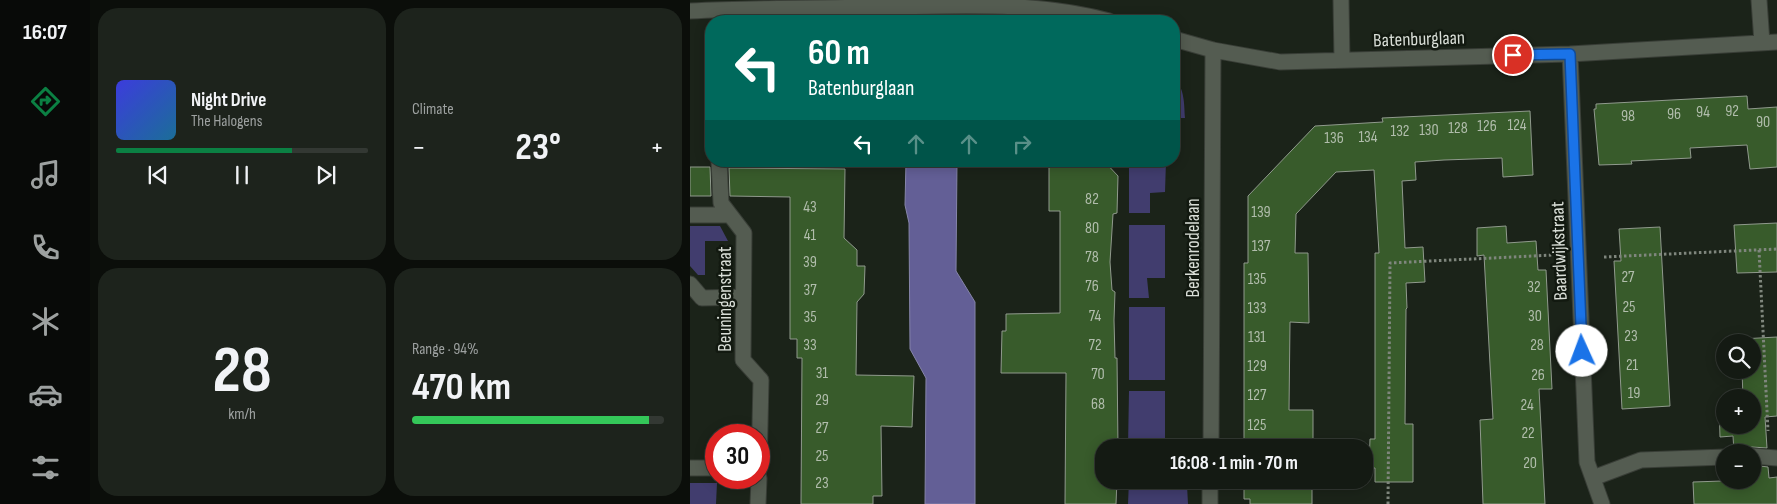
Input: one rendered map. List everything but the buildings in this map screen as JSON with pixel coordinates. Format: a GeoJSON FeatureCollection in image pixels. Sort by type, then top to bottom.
{"type":"FeatureCollection","features":[{"type":"Feature","properties":{"kind":"street"},"geometry":{"type":"LineString","coordinates":[[1340,0],[1342,60]]}},
{"type":"Feature","properties":{"kind":"street"},"geometry":{"type":"LineString","coordinates":[[1759,0],[1762,42]]}},
{"type":"Feature","properties":{"kind":"street"},"geometry":{"type":"LineString","coordinates":[[690,11],[977,5],[1035,8],[1083,15]]}},
{"type":"Feature","properties":{"kind":"street","name":"Batenburglaan"},"geometry":{"type":"LineString","coordinates":[[1180,41],[1213,50],[1280,62],[1570,54],[1777,42]]}},
{"type":"Feature","properties":{"kind":"street","name":"Berkenrodelaan"},"geometry":{"type":"LineString","coordinates":[[1210,439],[1213,50]]}},
{"type":"Feature","properties":{"kind":"street","name":"Baardwijkstraat"},"geometry":{"type":"LineString","coordinates":[[1570,54],[1587,462],[1602,504]]}},
{"type":"Feature","properties":{"kind":"street","name":"Beuningenstraat"},"geometry":{"type":"LineString","coordinates":[[719,167],[721,203],[744,232],[743,360],[761,380],[760,424]]}},
{"type":"Feature","properties":{"kind":"street"},"geometry":{"type":"LineString","coordinates":[[690,215],[729,215]]}},
{"type":"Feature","properties":{"kind":"street"},"geometry":{"type":"LineString","coordinates":[[690,284],[702,298],[743,297]]}},
{"type":"Feature","properties":{"kind":"street"},"geometry":{"type":"LineString","coordinates":[[1593,478],[1640,460],[1716,457]]}},
{"type":"Feature","properties":{"kind":"street"},"geometry":{"type":"LineString","coordinates":[[690,468],[705,468]]}},
{"type":"Feature","properties":{"kind":"street"},"geometry":{"type":"LineString","coordinates":[[758,489],[758,504]]}},
{"type":"Feature","properties":{"kind":"street"},"geometry":{"type":"LineString","coordinates":[[1210,489],[1210,504]]}},
{"type":"Feature","properties":{"kind":"path"},"geometry":{"type":"LineString","coordinates":[[1388,504],[1390,263],[1777,249]]}},
{"type":"Feature","properties":{"kind":"path"},"geometry":{"type":"LineString","coordinates":[[1760,250],[1773,457]]}},
{"type":"Feature","properties":{"kind":"shaded area"},"geometry":{"type":"Polygon","coordinates":[[[1180,87],[1184,102],[1185,118],[1180,118],[1180,87]]]}},
{"type":"Feature","properties":{"kind":"shaded area"},"geometry":{"type":"Polygon","coordinates":[[[906,167],[957,167],[956,271],[975,302],[975,504],[925,504],[926,378],[910,349],[909,223],[905,205],[906,167]]]}},
{"type":"Feature","properties":{"kind":"shaded area"},"geometry":{"type":"Polygon","coordinates":[[[1129,167],[1166,167],[1165,192],[1150,193],[1150,213],[1129,213],[1129,167]]]}},
{"type":"Feature","properties":{"kind":"shaded area"},"geometry":{"type":"Polygon","coordinates":[[[1129,225],[1165,225],[1165,278],[1147,278],[1149,298],[1129,298],[1129,225]]]}},
{"type":"Feature","properties":{"kind":"shaded area"},"geometry":{"type":"Polygon","coordinates":[[[690,226],[720,226],[728,241],[705,241],[705,275],[698,275],[690,266],[690,226]]]}},
{"type":"Feature","properties":{"kind":"shaded area"},"geometry":{"type":"Polygon","coordinates":[[[1129,307],[1165,307],[1165,380],[1129,380],[1129,307]]]}},
{"type":"Feature","properties":{"kind":"shaded area"},"geometry":{"type":"Polygon","coordinates":[[[1129,391],[1165,391],[1165,439],[1128,439],[1129,391]]]}},
{"type":"Feature","properties":{"kind":"shaded area"},"geometry":{"type":"Polygon","coordinates":[[[690,483],[705,483],[705,489],[717,489],[716,504],[690,504],[690,483]]]}},
{"type":"Feature","properties":{"kind":"shaded area"},"geometry":{"type":"Polygon","coordinates":[[[1129,489],[1187,489],[1188,504],[1128,504],[1129,489]]]}},
{"type":"Feature","properties":{"kind":"route"},"geometry":{"type":"LineString","coordinates":[[1513,55],[1570,54],[1582,351]]}}]}
